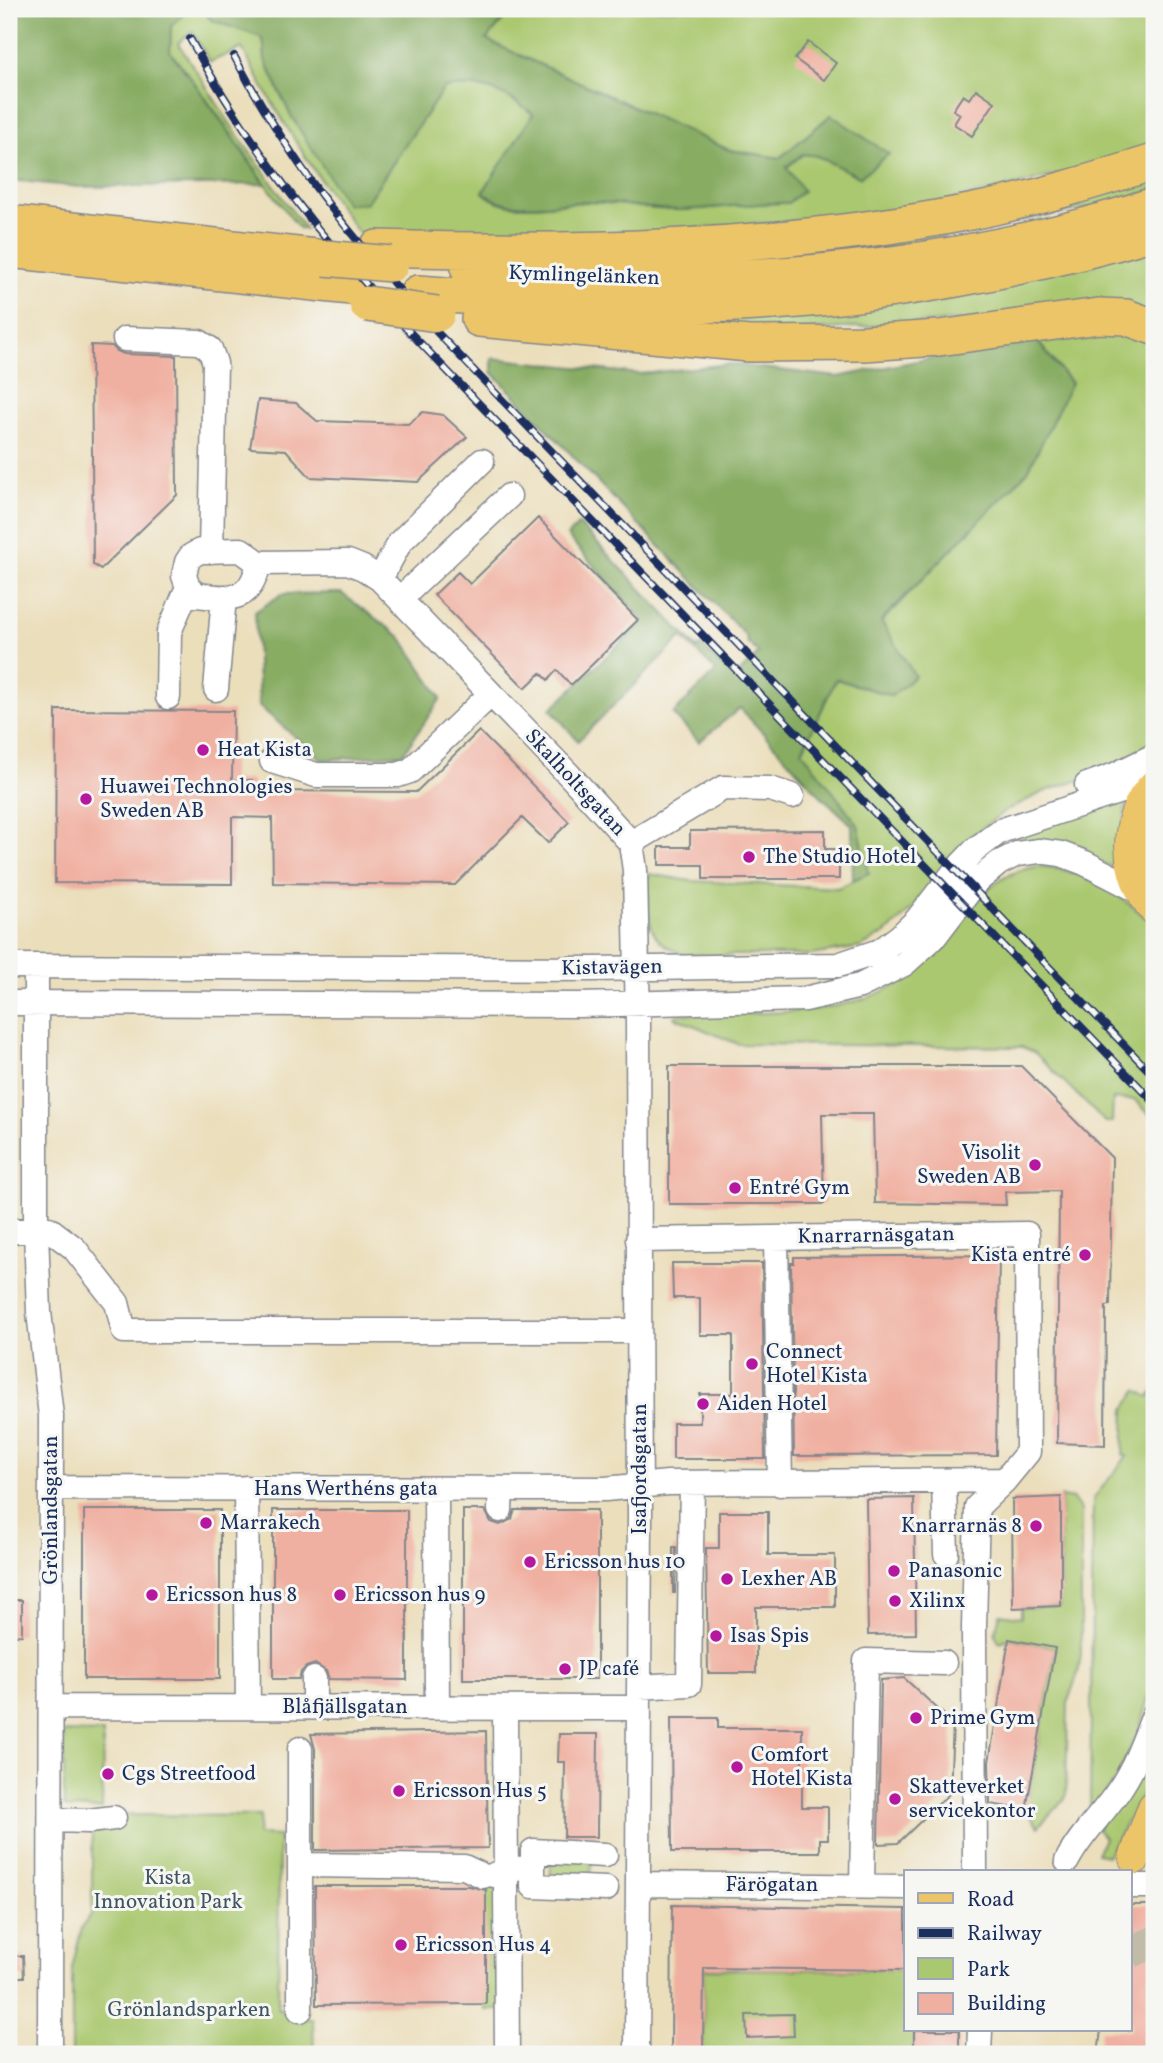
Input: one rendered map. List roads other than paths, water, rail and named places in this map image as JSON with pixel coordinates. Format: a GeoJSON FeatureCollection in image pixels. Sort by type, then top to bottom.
{"type":"FeatureCollection","features":[{"type":"Feature","properties":{"kind":"highway"},"geometry":{"type":"LineString","coordinates":[[384,256],[473,251],[665,247],[858,231],[971,212],[1082,185],[1154,162]]}},
{"type":"Feature","properties":{"kind":"highway","name":"Kymlingelänken"},"geometry":{"type":"LineString","coordinates":[[9,250],[428,303],[757,303],[836,296],[972,277],[1055,259],[1116,229],[1154,205]]}},
{"type":"Feature","properties":{"kind":"highway","name":"Kymlingelänken"},"geometry":{"type":"LineString","coordinates":[[9,223],[284,254],[384,256],[514,274],[681,279],[758,276],[904,263],[1045,236],[1116,229],[1154,232]]}},
{"type":"Feature","properties":{"kind":"highway"},"geometry":{"type":"LineString","coordinates":[[428,303],[528,325],[749,344],[865,343],[939,338],[1099,316],[1126,317],[1154,327]]}},
{"type":"Feature","properties":{"kind":"main road"},"geometry":{"type":"LineString","coordinates":[[1149,900],[1135,876],[1131,840],[1140,805],[1154,786]]}},
{"type":"Feature","properties":{"kind":"main road"},"geometry":{"type":"LineString","coordinates":[[1137,1864],[1154,1807]]}},
{"type":"Feature","properties":{"kind":"street"},"geometry":{"type":"LineString","coordinates":[[125,339],[199,342],[210,349],[215,363],[211,551],[200,551],[187,562],[184,576],[188,587],[197,595],[239,597],[248,591],[255,580],[259,563]]}},
{"type":"Feature","properties":{"kind":"street"},"geometry":{"type":"LineString","coordinates":[[380,579],[400,542],[482,461]]}},
{"type":"Feature","properties":{"kind":"street"},"geometry":{"type":"LineString","coordinates":[[400,599],[509,496]]}},
{"type":"Feature","properties":{"kind":"street","name":"Skalholtsgatan"},"geometry":{"type":"LineString","coordinates":[[211,551],[241,550],[259,563],[348,562],[380,579],[631,843],[635,870],[636,968]]}},
{"type":"Feature","properties":{"kind":"street"},"geometry":{"type":"LineString","coordinates":[[168,697],[169,632],[188,587]]}},
{"type":"Feature","properties":{"kind":"street"},"geometry":{"type":"LineString","coordinates":[[216,689],[224,597]]}},
{"type":"Feature","properties":{"kind":"street"},"geometry":{"type":"LineString","coordinates":[[272,761],[317,775],[398,775],[410,771],[491,694]]}},
{"type":"Feature","properties":{"kind":"street"},"geometry":{"type":"LineString","coordinates":[[1000,831],[1040,803],[1115,775],[1154,756]]}},
{"type":"Feature","properties":{"kind":"street","name":"Kistavägen"},"geometry":{"type":"LineString","coordinates":[[9,966],[636,968],[838,965],[880,951],[917,920],[975,850],[1000,831],[1154,780]]}},
{"type":"Feature","properties":{"kind":"street"},"geometry":{"type":"LineString","coordinates":[[631,843],[723,788],[770,789],[792,796]]}},
{"type":"Feature","properties":{"kind":"street","name":"Kistavägen"},"geometry":{"type":"LineString","coordinates":[[9,1003],[637,1003],[805,999],[860,986],[904,964],[935,936],[976,882],[999,863],[1017,855],[1039,851],[1061,854],[1085,863],[1149,900]]}},
{"type":"Feature","properties":{"kind":"street","name":"Grönlandsgatan"},"geometry":{"type":"LineString","coordinates":[[36,966],[36,1231],[39,1312],[51,1416],[50,2054]]}},
{"type":"Feature","properties":{"kind":"street"},"geometry":{"type":"LineString","coordinates":[[247,967],[247,1003]]}},
{"type":"Feature","properties":{"kind":"street"},"geometry":{"type":"LineString","coordinates":[[438,1004],[439,968]]}},
{"type":"Feature","properties":{"kind":"street","name":"Isafjordsgatan"},"geometry":{"type":"LineString","coordinates":[[636,968],[640,1485],[637,2054]]}},
{"type":"Feature","properties":{"kind":"street"},"geometry":{"type":"LineString","coordinates":[[9,1231],[49,1230],[74,1248],[117,1303],[124,1331],[639,1331]]}},
{"type":"Feature","properties":{"kind":"street","name":"Knarrarnäsgatan"},"geometry":{"type":"LineString","coordinates":[[638,1240],[1027,1234],[1028,1452],[977,1507],[974,1627],[975,1870]]}},
{"type":"Feature","properties":{"kind":"street"},"geometry":{"type":"LineString","coordinates":[[776,1238],[780,1484]]}},
{"type":"Feature","properties":{"kind":"street"},"geometry":{"type":"LineString","coordinates":[[640,1485],[1004,1480]]}},
{"type":"Feature","properties":{"kind":"street"},"geometry":{"type":"LineString","coordinates":[[944,1482],[946,1554]]}},
{"type":"Feature","properties":{"kind":"street","name":"Blåfjällsgatan"},"geometry":{"type":"LineString","coordinates":[[52,1707],[505,1708],[639,1698],[689,1684],[692,1483]]}},
{"type":"Feature","properties":{"kind":"street","name":"Hans Werthéns gata"},"geometry":{"type":"LineString","coordinates":[[51,1488],[113,1499],[246,1488],[436,1489],[500,1500],[640,1485]]}},
{"type":"Feature","properties":{"kind":"street"},"geometry":{"type":"LineString","coordinates":[[246,1488],[248,1707]]}},
{"type":"Feature","properties":{"kind":"street"},"geometry":{"type":"LineString","coordinates":[[436,1489],[437,1707]]}},
{"type":"Feature","properties":{"kind":"street"},"geometry":{"type":"LineString","coordinates":[[863,1885],[866,1661],[944,1663]]}},
{"type":"Feature","properties":{"kind":"street"},"geometry":{"type":"LineString","coordinates":[[314,1679],[314,1707]]}},
{"type":"Feature","properties":{"kind":"street"},"geometry":{"type":"LineString","coordinates":[[505,1708],[494,1874],[508,2054]]}},
{"type":"Feature","properties":{"kind":"street"},"geometry":{"type":"LineString","coordinates":[[1067,1861],[1120,1789],[1140,1753],[1154,1716]]}},
{"type":"Feature","properties":{"kind":"street"},"geometry":{"type":"LineString","coordinates":[[300,1749],[300,2010]]}},
{"type":"Feature","properties":{"kind":"street"},"geometry":{"type":"LineString","coordinates":[[51,1820],[89,1821],[114,1818]]}},
{"type":"Feature","properties":{"kind":"street"},"geometry":{"type":"LineString","coordinates":[[605,1855],[533,1852],[533,1886],[606,1889]]}},
{"type":"Feature","properties":{"kind":"street"},"geometry":{"type":"LineString","coordinates":[[1137,1864],[1154,1886]]}},
{"type":"Feature","properties":{"kind":"street"},"geometry":{"type":"LineString","coordinates":[[301,1865],[464,1867],[494,1874],[533,1868]]}},
{"type":"Feature","properties":{"kind":"street","name":"Färögatan"},"geometry":{"type":"LineString","coordinates":[[638,1884],[904,1887]]}},
{"type":"Feature","properties":{"kind":"street"},"geometry":{"type":"LineString","coordinates":[[979,2054],[980,2032]]}},
{"type":"Feature","properties":{"kind":"tunnel"},"geometry":{"type":"LineString","coordinates":[[1139,1931],[1154,1966]]}},
{"type":"Feature","properties":{"kind":"railway"},"geometry":{"type":"LineString","coordinates":[[190,39],[234,113],[283,183],[318,229],[399,321],[1154,1102]]}},
{"type":"Feature","properties":{"kind":"railway"},"geometry":{"type":"LineString","coordinates":[[234,56],[275,128],[310,179],[347,229],[428,323],[1154,1076]]}},
{"type":"Feature","properties":{"kind":"place","name":"Heat Kista"},"geometry":{"type":"Point","coordinates":[203,750]}},
{"type":"Feature","properties":{"kind":"place","name":"Huawei Technologies Sweden AB"},"geometry":{"type":"Point","coordinates":[86,799]}},
{"type":"Feature","properties":{"kind":"place","name":"The Studio Hotel"},"geometry":{"type":"Point","coordinates":[749,857]}},
{"type":"Feature","properties":{"kind":"place","name":"Visolit Sweden AB"},"geometry":{"type":"Point","coordinates":[1035,1165]}},
{"type":"Feature","properties":{"kind":"place","name":"Entré Gym"},"geometry":{"type":"Point","coordinates":[735,1188]}},
{"type":"Feature","properties":{"kind":"place","name":"Kista entré"},"geometry":{"type":"Point","coordinates":[1085,1255]}},
{"type":"Feature","properties":{"kind":"place","name":"Connect Hotel Kista"},"geometry":{"type":"Point","coordinates":[752,1364]}},
{"type":"Feature","properties":{"kind":"place","name":"Aiden Hotel"},"geometry":{"type":"Point","coordinates":[703,1404]}},
{"type":"Feature","properties":{"kind":"place","name":"Marrakech"},"geometry":{"type":"Point","coordinates":[206,1523]}},
{"type":"Feature","properties":{"kind":"place","name":"Knarrarnäs 8"},"geometry":{"type":"Point","coordinates":[1036,1526]}},
{"type":"Feature","properties":{"kind":"place","name":"Ericsson hus 10"},"geometry":{"type":"Point","coordinates":[530,1562]}},
{"type":"Feature","properties":{"kind":"place","name":"Panasonic"},"geometry":{"type":"Point","coordinates":[894,1571]}},
{"type":"Feature","properties":{"kind":"place","name":"Lexher AB"},"geometry":{"type":"Point","coordinates":[727,1579]}},
{"type":"Feature","properties":{"kind":"place","name":"Ericsson hus 8"},"geometry":{"type":"Point","coordinates":[152,1595]}},
{"type":"Feature","properties":{"kind":"place","name":"Ericsson hus 9"},"geometry":{"type":"Point","coordinates":[340,1595]}},
{"type":"Feature","properties":{"kind":"place","name":"Xilinx"},"geometry":{"type":"Point","coordinates":[895,1601]}},
{"type":"Feature","properties":{"kind":"place","name":"Isas Spis"},"geometry":{"type":"Point","coordinates":[716,1636]}},
{"type":"Feature","properties":{"kind":"place","name":"JP café"},"geometry":{"type":"Point","coordinates":[565,1669]}},
{"type":"Feature","properties":{"kind":"place","name":"Prime Gym"},"geometry":{"type":"Point","coordinates":[916,1718]}},
{"type":"Feature","properties":{"kind":"place","name":"Comfort Hotel Kista"},"geometry":{"type":"Point","coordinates":[737,1767]}},
{"type":"Feature","properties":{"kind":"place","name":"Cgs Streetfood"},"geometry":{"type":"Point","coordinates":[108,1774]}},
{"type":"Feature","properties":{"kind":"place","name":"Ericsson Hus 5"},"geometry":{"type":"Point","coordinates":[399,1791]}},
{"type":"Feature","properties":{"kind":"place","name":"Skatteverket servicekontor"},"geometry":{"type":"Point","coordinates":[895,1799]}},
{"type":"Feature","properties":{"kind":"place","name":"Ericsson Hus 4"},"geometry":{"type":"Point","coordinates":[401,1945]}},
{"type":"Feature","properties":{"kind":"park label","name":"Kista Innovation Park"},"geometry":{"type":"Point","coordinates":[168,1890]}},
{"type":"Feature","properties":{"kind":"park label","name":"Grönlandsparken"},"geometry":{"type":"Point","coordinates":[189,2010]}}]}
